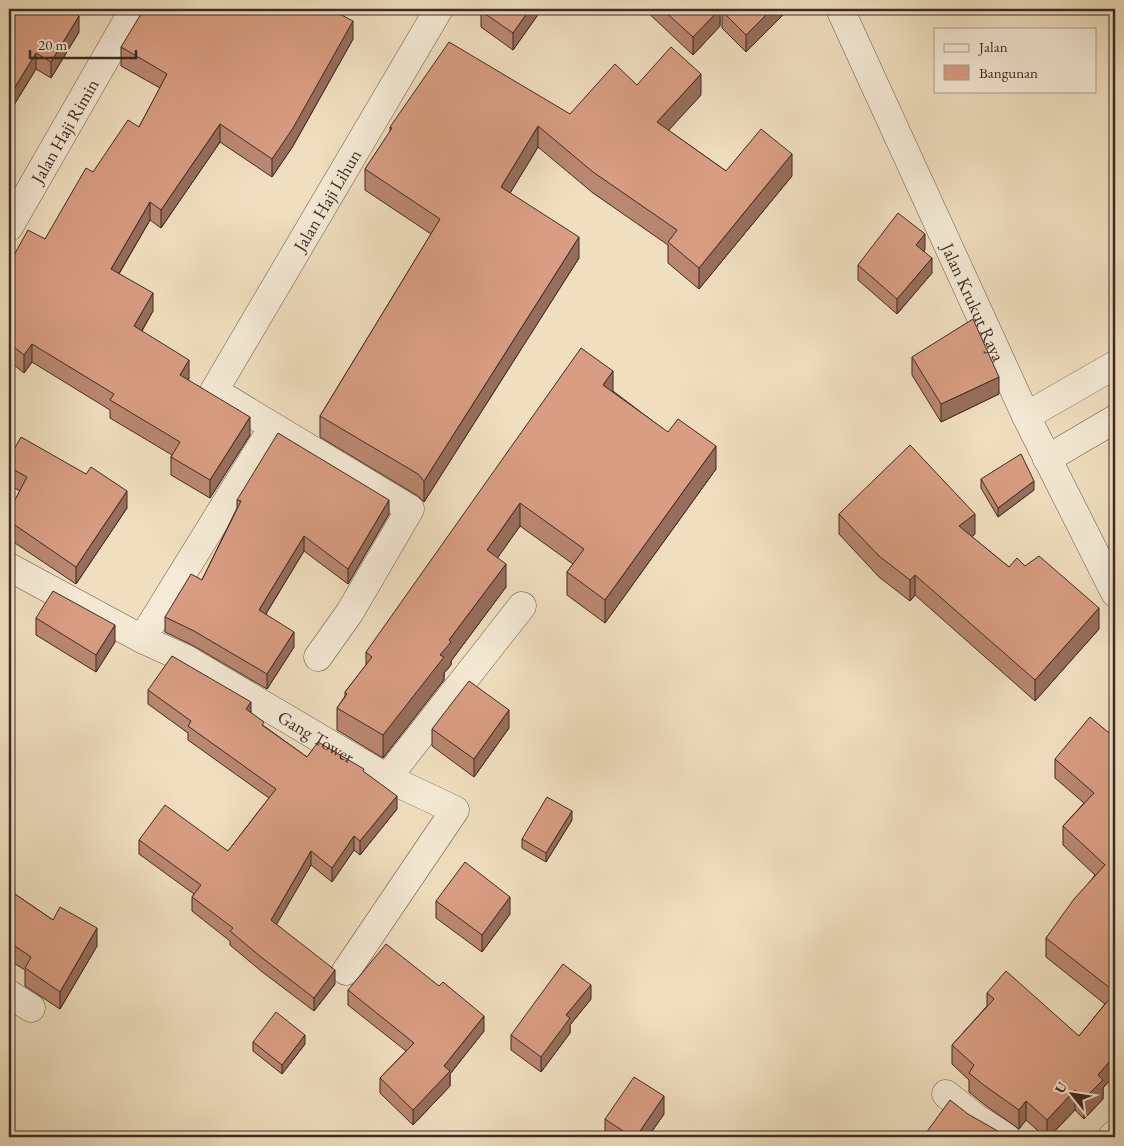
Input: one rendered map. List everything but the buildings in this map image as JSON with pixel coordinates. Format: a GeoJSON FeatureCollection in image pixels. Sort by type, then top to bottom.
{"type":"FeatureCollection","features":[{"type":"Feature","properties":{"kind":"street","name":"Jalan Haji Rimin"},"geometry":{"type":"LineString","coordinates":[[9,227],[134,9]]}},
{"type":"Feature","properties":{"kind":"street","name":"Jalan Haji Lihun"},"geometry":{"type":"LineString","coordinates":[[273,427],[214,391],[439,9]]}},
{"type":"Feature","properties":{"kind":"street","name":"Jalan Krukut Raya"},"geometry":{"type":"LineString","coordinates":[[840,9],[1026,416],[1115,593]]}},
{"type":"Feature","properties":{"kind":"street"},"geometry":{"type":"LineString","coordinates":[[1026,416],[1115,365]]}},
{"type":"Feature","properties":{"kind":"street"},"geometry":{"type":"LineString","coordinates":[[1047,459],[1115,419]]}},
{"type":"Feature","properties":{"kind":"street"},"geometry":{"type":"LineString","coordinates":[[142,639],[273,427],[410,510],[350,612],[318,657]]}},
{"type":"Feature","properties":{"kind":"street","name":"Gang Tower"},"geometry":{"type":"LineString","coordinates":[[9,567],[142,639],[186,660],[387,778],[455,810],[346,971]]}},
{"type":"Feature","properties":{"kind":"street"},"geometry":{"type":"LineString","coordinates":[[387,778],[522,606]]}},
{"type":"Feature","properties":{"kind":"street"},"geometry":{"type":"LineString","coordinates":[[946,1094],[976,1118],[1006,1137]]}},
{"type":"Feature","properties":{"kind":"street"},"geometry":{"type":"LineString","coordinates":[[1112,1137],[1115,1134]]}}]}
